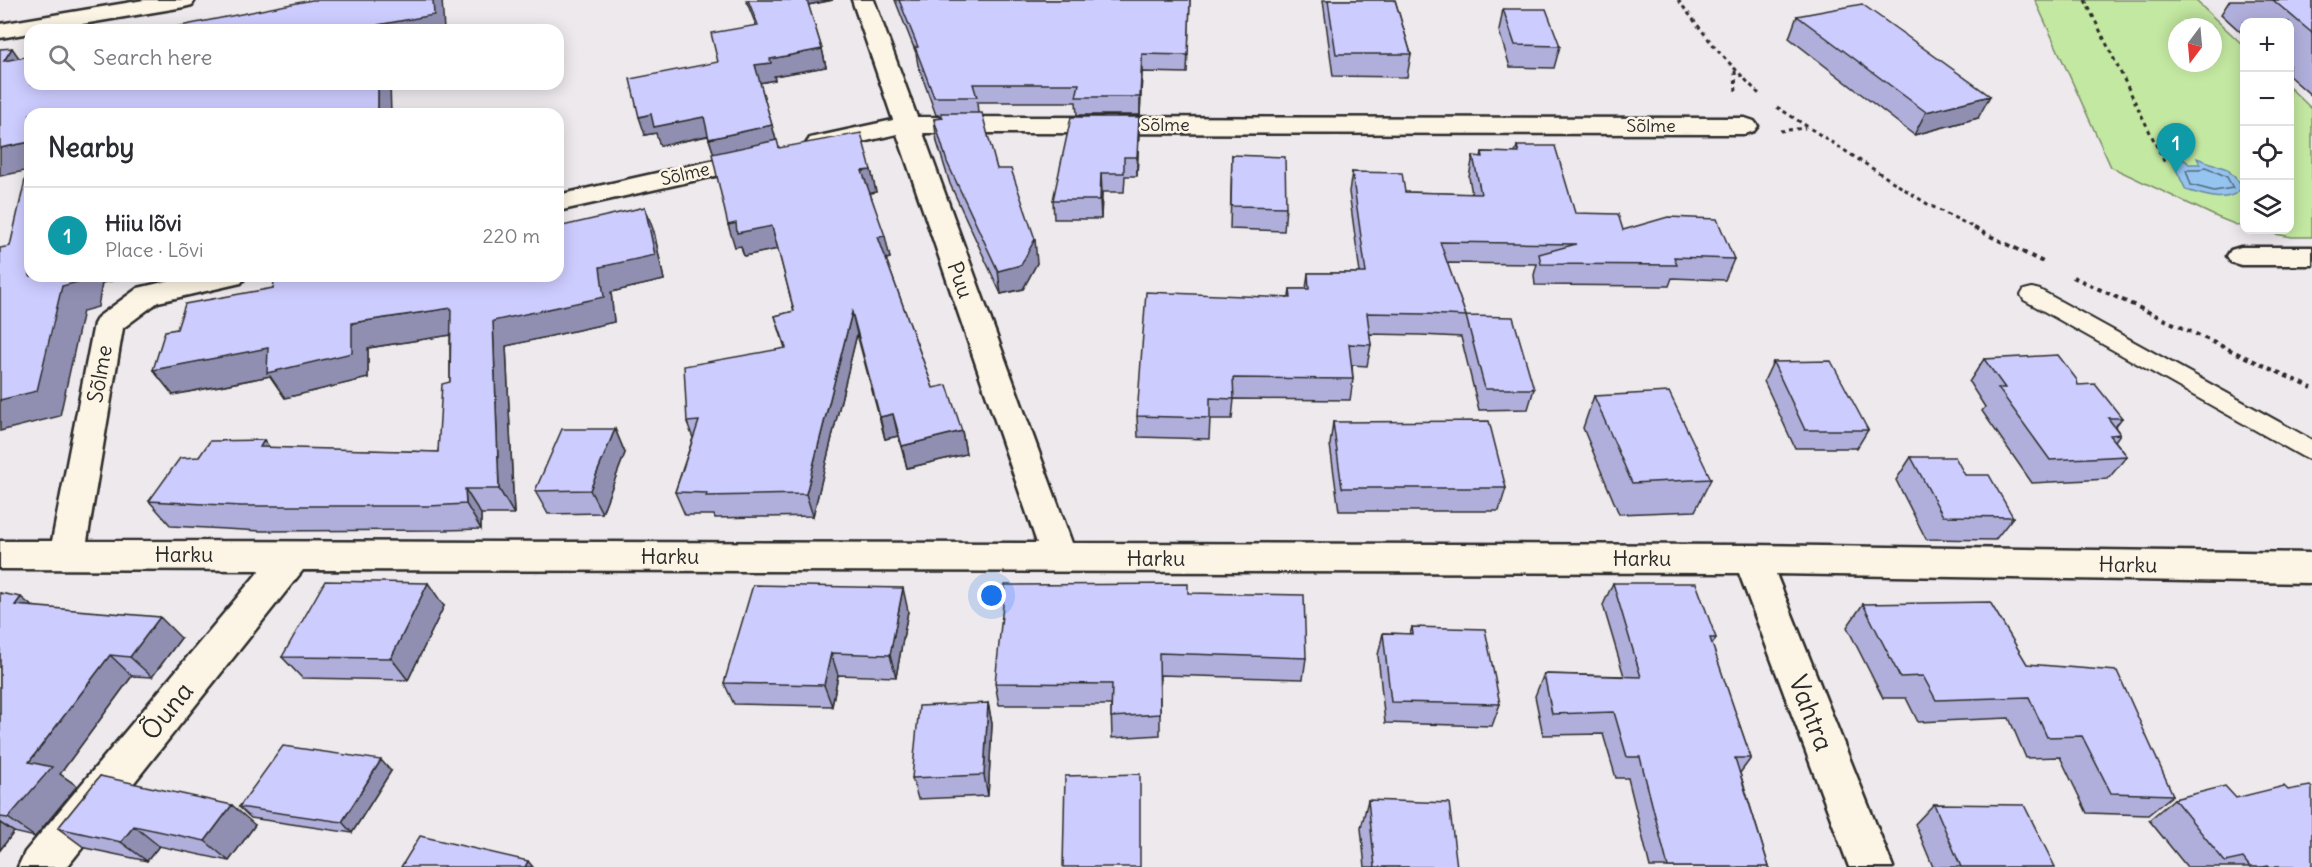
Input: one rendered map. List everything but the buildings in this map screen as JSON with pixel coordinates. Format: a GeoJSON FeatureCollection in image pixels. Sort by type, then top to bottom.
{"type":"FeatureCollection","features":[{"type":"Feature","properties":{"kind":"street"},"geometry":{"type":"LineString","coordinates":[[42,24],[184,0]]}},
{"type":"Feature","properties":{"kind":"street","name":"Puu"},"geometry":{"type":"LineString","coordinates":[[863,0],[905,125],[1060,559]]}},
{"type":"Feature","properties":{"kind":"street"},"geometry":{"type":"LineString","coordinates":[[0,31],[24,27]]}},
{"type":"Feature","properties":{"kind":"street","name":"Sõlme"},"geometry":{"type":"LineString","coordinates":[[564,202],[905,125],[1745,126]]}},
{"type":"Feature","properties":{"kind":"street"},"geometry":{"type":"LineString","coordinates":[[2241,256],[2312,256]]}},
{"type":"Feature","properties":{"kind":"street","name":"Sõlme"},"geometry":{"type":"LineString","coordinates":[[67,555],[109,324],[148,295],[205,282]]}},
{"type":"Feature","properties":{"kind":"street","name":"Harku"},"geometry":{"type":"LineString","coordinates":[[0,555],[1752,559],[2312,568]]}},
{"type":"Feature","properties":{"kind":"street","name":"Õuna"},"geometry":{"type":"LineString","coordinates":[[40,867],[294,555]]}},
{"type":"Feature","properties":{"kind":"street","name":"Vahtra"},"geometry":{"type":"LineString","coordinates":[[1752,559],[1870,867]]}},
{"type":"Feature","properties":{"kind":"lane"},"geometry":{"type":"LineString","coordinates":[[2032,295],[2312,451]]}},
{"type":"Feature","properties":{"kind":"path"},"geometry":{"type":"LineString","coordinates":[[1678,0],[1713,46],[1761,96]]}},
{"type":"Feature","properties":{"kind":"path"},"geometry":{"type":"LineString","coordinates":[[2085,0],[2166,165]]}},
{"type":"Feature","properties":{"kind":"path"},"geometry":{"type":"LineString","coordinates":[[1770,102],[1929,205],[2051,266]]}},
{"type":"Feature","properties":{"kind":"path"},"geometry":{"type":"LineString","coordinates":[[2072,276],[2312,388]]}},
{"type":"Feature","properties":{"kind":"green space"},"geometry":{"type":"Polygon","coordinates":[[[2035,0],[2195,0],[2214,18],[2168,18],[2168,72],[2222,72],[2222,25],[2240,42],[2240,226],[2111,167],[2035,0]]]}},
{"type":"Feature","properties":{"kind":"green space"},"geometry":{"type":"Polygon","coordinates":[[[2294,92],[2312,109],[2312,237],[2275,234],[2294,234],[2294,92]]]}},
{"type":"Feature","properties":{"kind":"water"},"geometry":{"type":"Polygon","coordinates":[[[2181,156],[2189,164],[2200,164],[2197,158],[2227,169],[2240,183],[2240,190],[2228,197],[2221,197],[2186,190],[2170,157],[2181,156]]]}},
{"type":"Feature","properties":{"kind":"place","name":"Hiiu lõvi"},"geometry":{"type":"Point","coordinates":[2176,173]}}]}
